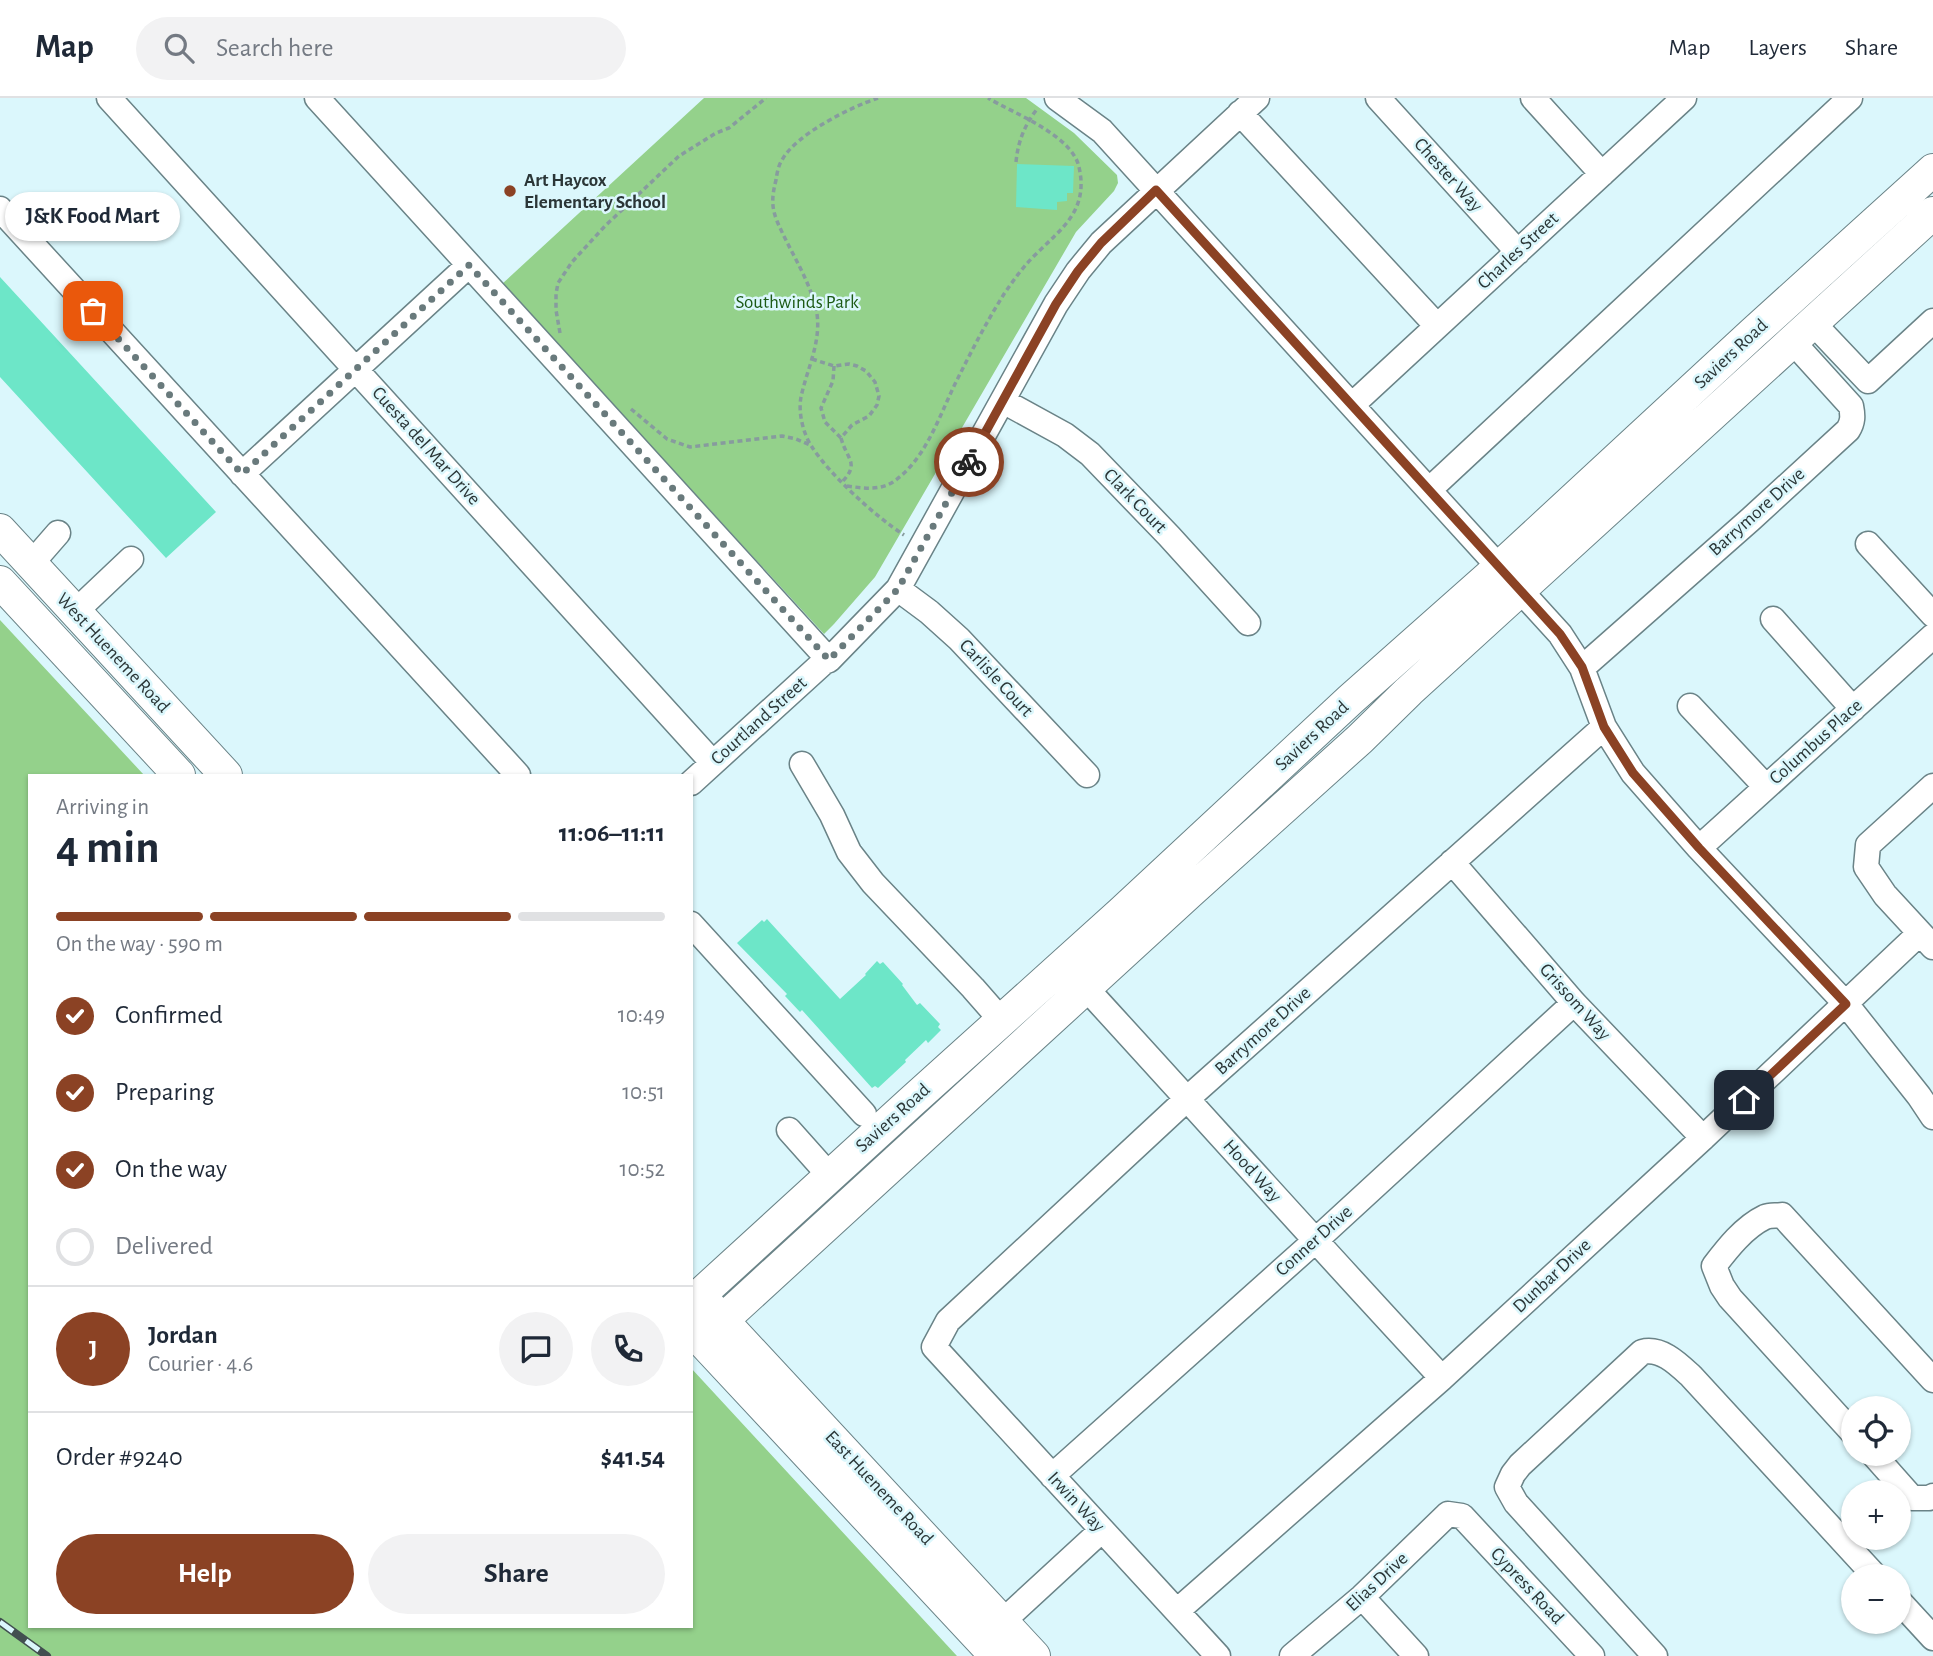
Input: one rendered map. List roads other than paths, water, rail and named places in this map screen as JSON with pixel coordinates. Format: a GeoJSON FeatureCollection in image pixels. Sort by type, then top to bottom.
{"type":"FeatureCollection","features":[{"type":"Feature","properties":{"kind":"main road","name":"Saviers Road"},"geometry":{"type":"LineString","coordinates":[[705,1330],[1360,739],[1409,691],[1510,578],[1753,333],[1933,170]]}},
{"type":"Feature","properties":{"kind":"main road","name":"Saviers Road"},"geometry":{"type":"LineString","coordinates":[[694,1296],[1064,964],[1351,699],[1510,578],[1929,225]]}},
{"type":"Feature","properties":{"kind":"main road","name":"West Hueneme Road"},"geometry":{"type":"LineString","coordinates":[[0,530],[225,774]]}},
{"type":"Feature","properties":{"kind":"main road"},"geometry":{"type":"LineString","coordinates":[[0,558],[9,564],[32,565]]}},
{"type":"Feature","properties":{"kind":"main road","name":"West Hueneme Road"},"geometry":{"type":"LineString","coordinates":[[0,582],[178,774]]}},
{"type":"Feature","properties":{"kind":"main road"},"geometry":{"type":"LineString","coordinates":[[694,1296],[705,1330]]}},
{"type":"Feature","properties":{"kind":"main road","name":"East Hueneme Road"},"geometry":{"type":"LineString","coordinates":[[705,1330],[993,1639],[1034,1656]]}},
{"type":"Feature","properties":{"kind":"street","name":"Cuesta del Mar Drive"},"geometry":{"type":"LineString","coordinates":[[109,98],[713,763]]}},
{"type":"Feature","properties":{"kind":"street"},"geometry":{"type":"LineString","coordinates":[[317,98],[829,660]]}},
{"type":"Feature","properties":{"kind":"street","name":"Chester Way"},"geometry":{"type":"LineString","coordinates":[[1378,98],[1518,252]]}},
{"type":"Feature","properties":{"kind":"street"},"geometry":{"type":"LineString","coordinates":[[1533,98],[1602,174]]}},
{"type":"Feature","properties":{"kind":"street"},"geometry":{"type":"LineString","coordinates":[[1429,490],[1850,98]]}},
{"type":"Feature","properties":{"kind":"street","name":"Charles Street"},"geometry":{"type":"LineString","coordinates":[[1352,405],[1682,99]]}},
{"type":"Feature","properties":{"kind":"street"},"geometry":{"type":"LineString","coordinates":[[1049,101],[1102,131],[1560,634],[1582,667],[1604,727],[1633,773],[1699,848],[1846,1004],[1933,1117]]}},
{"type":"Feature","properties":{"kind":"street"},"geometry":{"type":"LineString","coordinates":[[1249,105],[1437,326]]}},
{"type":"Feature","properties":{"kind":"street","name":"Courtland Street"},"geometry":{"type":"LineString","coordinates":[[693,781],[804,679],[829,660],[898,589],[1056,304],[1078,271],[1101,243],[1249,105]]}},
{"type":"Feature","properties":{"kind":"street"},"geometry":{"type":"LineString","coordinates":[[0,209],[517,774]]}},
{"type":"Feature","properties":{"kind":"street"},"geometry":{"type":"LineString","coordinates":[[242,474],[469,265]]}},
{"type":"Feature","properties":{"kind":"street"},"geometry":{"type":"LineString","coordinates":[[1803,333],[1868,381],[1933,321]]}},
{"type":"Feature","properties":{"kind":"street","name":"Barrymore Drive"},"geometry":{"type":"LineString","coordinates":[[1582,667],[1848,430],[1852,423],[1851,406],[1803,333]]}},
{"type":"Feature","properties":{"kind":"street","name":"Clark Court"},"geometry":{"type":"LineString","coordinates":[[1003,401],[1065,435],[1090,454],[1248,623]]}},
{"type":"Feature","properties":{"kind":"street"},"geometry":{"type":"LineString","coordinates":[[32,565],[58,533]]}},
{"type":"Feature","properties":{"kind":"street"},"geometry":{"type":"LineString","coordinates":[[1868,544],[1933,615]]}},
{"type":"Feature","properties":{"kind":"street"},"geometry":{"type":"LineString","coordinates":[[75,611],[131,559]]}},
{"type":"Feature","properties":{"kind":"street","name":"Carlisle Court"},"geometry":{"type":"LineString","coordinates":[[898,589],[959,639],[1087,775]]}},
{"type":"Feature","properties":{"kind":"street"},"geometry":{"type":"LineString","coordinates":[[1773,619],[1853,709]]}},
{"type":"Feature","properties":{"kind":"street","name":"Columbus Place"},"geometry":{"type":"LineString","coordinates":[[1699,848],[1933,636]]}},
{"type":"Feature","properties":{"kind":"street"},"geometry":{"type":"LineString","coordinates":[[1690,706],[1766,787]]}},
{"type":"Feature","properties":{"kind":"street","name":"Barrymore Drive"},"geometry":{"type":"LineString","coordinates":[[934,1346],[948,1321],[1188,1098],[1604,727]]}},
{"type":"Feature","properties":{"kind":"street"},"geometry":{"type":"LineString","coordinates":[[802,764],[832,815],[849,852],[873,883],[1001,1020]]}},
{"type":"Feature","properties":{"kind":"street"},"geometry":{"type":"LineString","coordinates":[[1926,940],[1885,895],[1866,867],[1868,845],[1933,786]]}},
{"type":"Feature","properties":{"kind":"street","name":"Grissom Way"},"geometry":{"type":"LineString","coordinates":[[1452,862],[1574,1003],[1703,1138]]}},
{"type":"Feature","properties":{"kind":"street"},"geometry":{"type":"LineString","coordinates":[[693,926],[864,1114]]}},
{"type":"Feature","properties":{"kind":"street","name":"Dunbar Drive"},"geometry":{"type":"LineString","coordinates":[[1177,1611],[1442,1378],[1846,1004],[1926,940]]}},
{"type":"Feature","properties":{"kind":"street","name":"Hood Way"},"geometry":{"type":"LineString","coordinates":[[1064,964],[1442,1378]]}},
{"type":"Feature","properties":{"kind":"street","name":"Conner Drive"},"geometry":{"type":"LineString","coordinates":[[1052,1476],[1315,1241],[1574,1003]]}},
{"type":"Feature","properties":{"kind":"street"},"geometry":{"type":"LineString","coordinates":[[789,1130],[830,1175]]}},
{"type":"Feature","properties":{"kind":"street"},"geometry":{"type":"LineString","coordinates":[[1841,1420],[1730,1298],[1714,1266],[1726,1250],[1766,1216],[1782,1216],[1933,1380]]}},
{"type":"Feature","properties":{"kind":"street","name":"Irwin Way"},"geometry":{"type":"LineString","coordinates":[[934,1346],[1218,1656]]}},
{"type":"Feature","properties":{"kind":"street"},"geometry":{"type":"LineString","coordinates":[[1654,1656],[1516,1503],[1507,1488],[1520,1465],[1642,1352],[1647,1350],[1663,1355],[1684,1369],[1864,1564]]}},
{"type":"Feature","properties":{"kind":"street"},"geometry":{"type":"LineString","coordinates":[[1884,1466],[1912,1498],[1929,1499],[1933,1496]]}},
{"type":"Feature","properties":{"kind":"street","name":"Elias Drive"},"geometry":{"type":"LineString","coordinates":[[1292,1656],[1362,1597],[1448,1514],[1462,1516]]}},
{"type":"Feature","properties":{"kind":"street","name":"Cypress Road"},"geometry":{"type":"LineString","coordinates":[[1462,1516],[1592,1656]]}},
{"type":"Feature","properties":{"kind":"street"},"geometry":{"type":"LineString","coordinates":[[993,1639],[1101,1530]]}},
{"type":"Feature","properties":{"kind":"street"},"geometry":{"type":"LineString","coordinates":[[1362,1597],[1416,1656]]}},
{"type":"Feature","properties":{"kind":"street"},"geometry":{"type":"LineString","coordinates":[[1911,1614],[1933,1638]]}},
{"type":"Feature","properties":{"kind":"railway"},"geometry":{"type":"LineString","coordinates":[[0,1622],[47,1656]]}},
{"type":"Feature","properties":{"kind":"place","name":"Art Haycox Elementary School"},"geometry":{"type":"Point","coordinates":[510,191]}},
{"type":"Feature","properties":{"kind":"place","name":"J&K Food Mart"},"geometry":{"type":"Point","coordinates":[93,311]}},
{"type":"Feature","properties":{"kind":"park label","name":"Southwinds Park"},"geometry":{"type":"Point","coordinates":[797,302]}}]}
